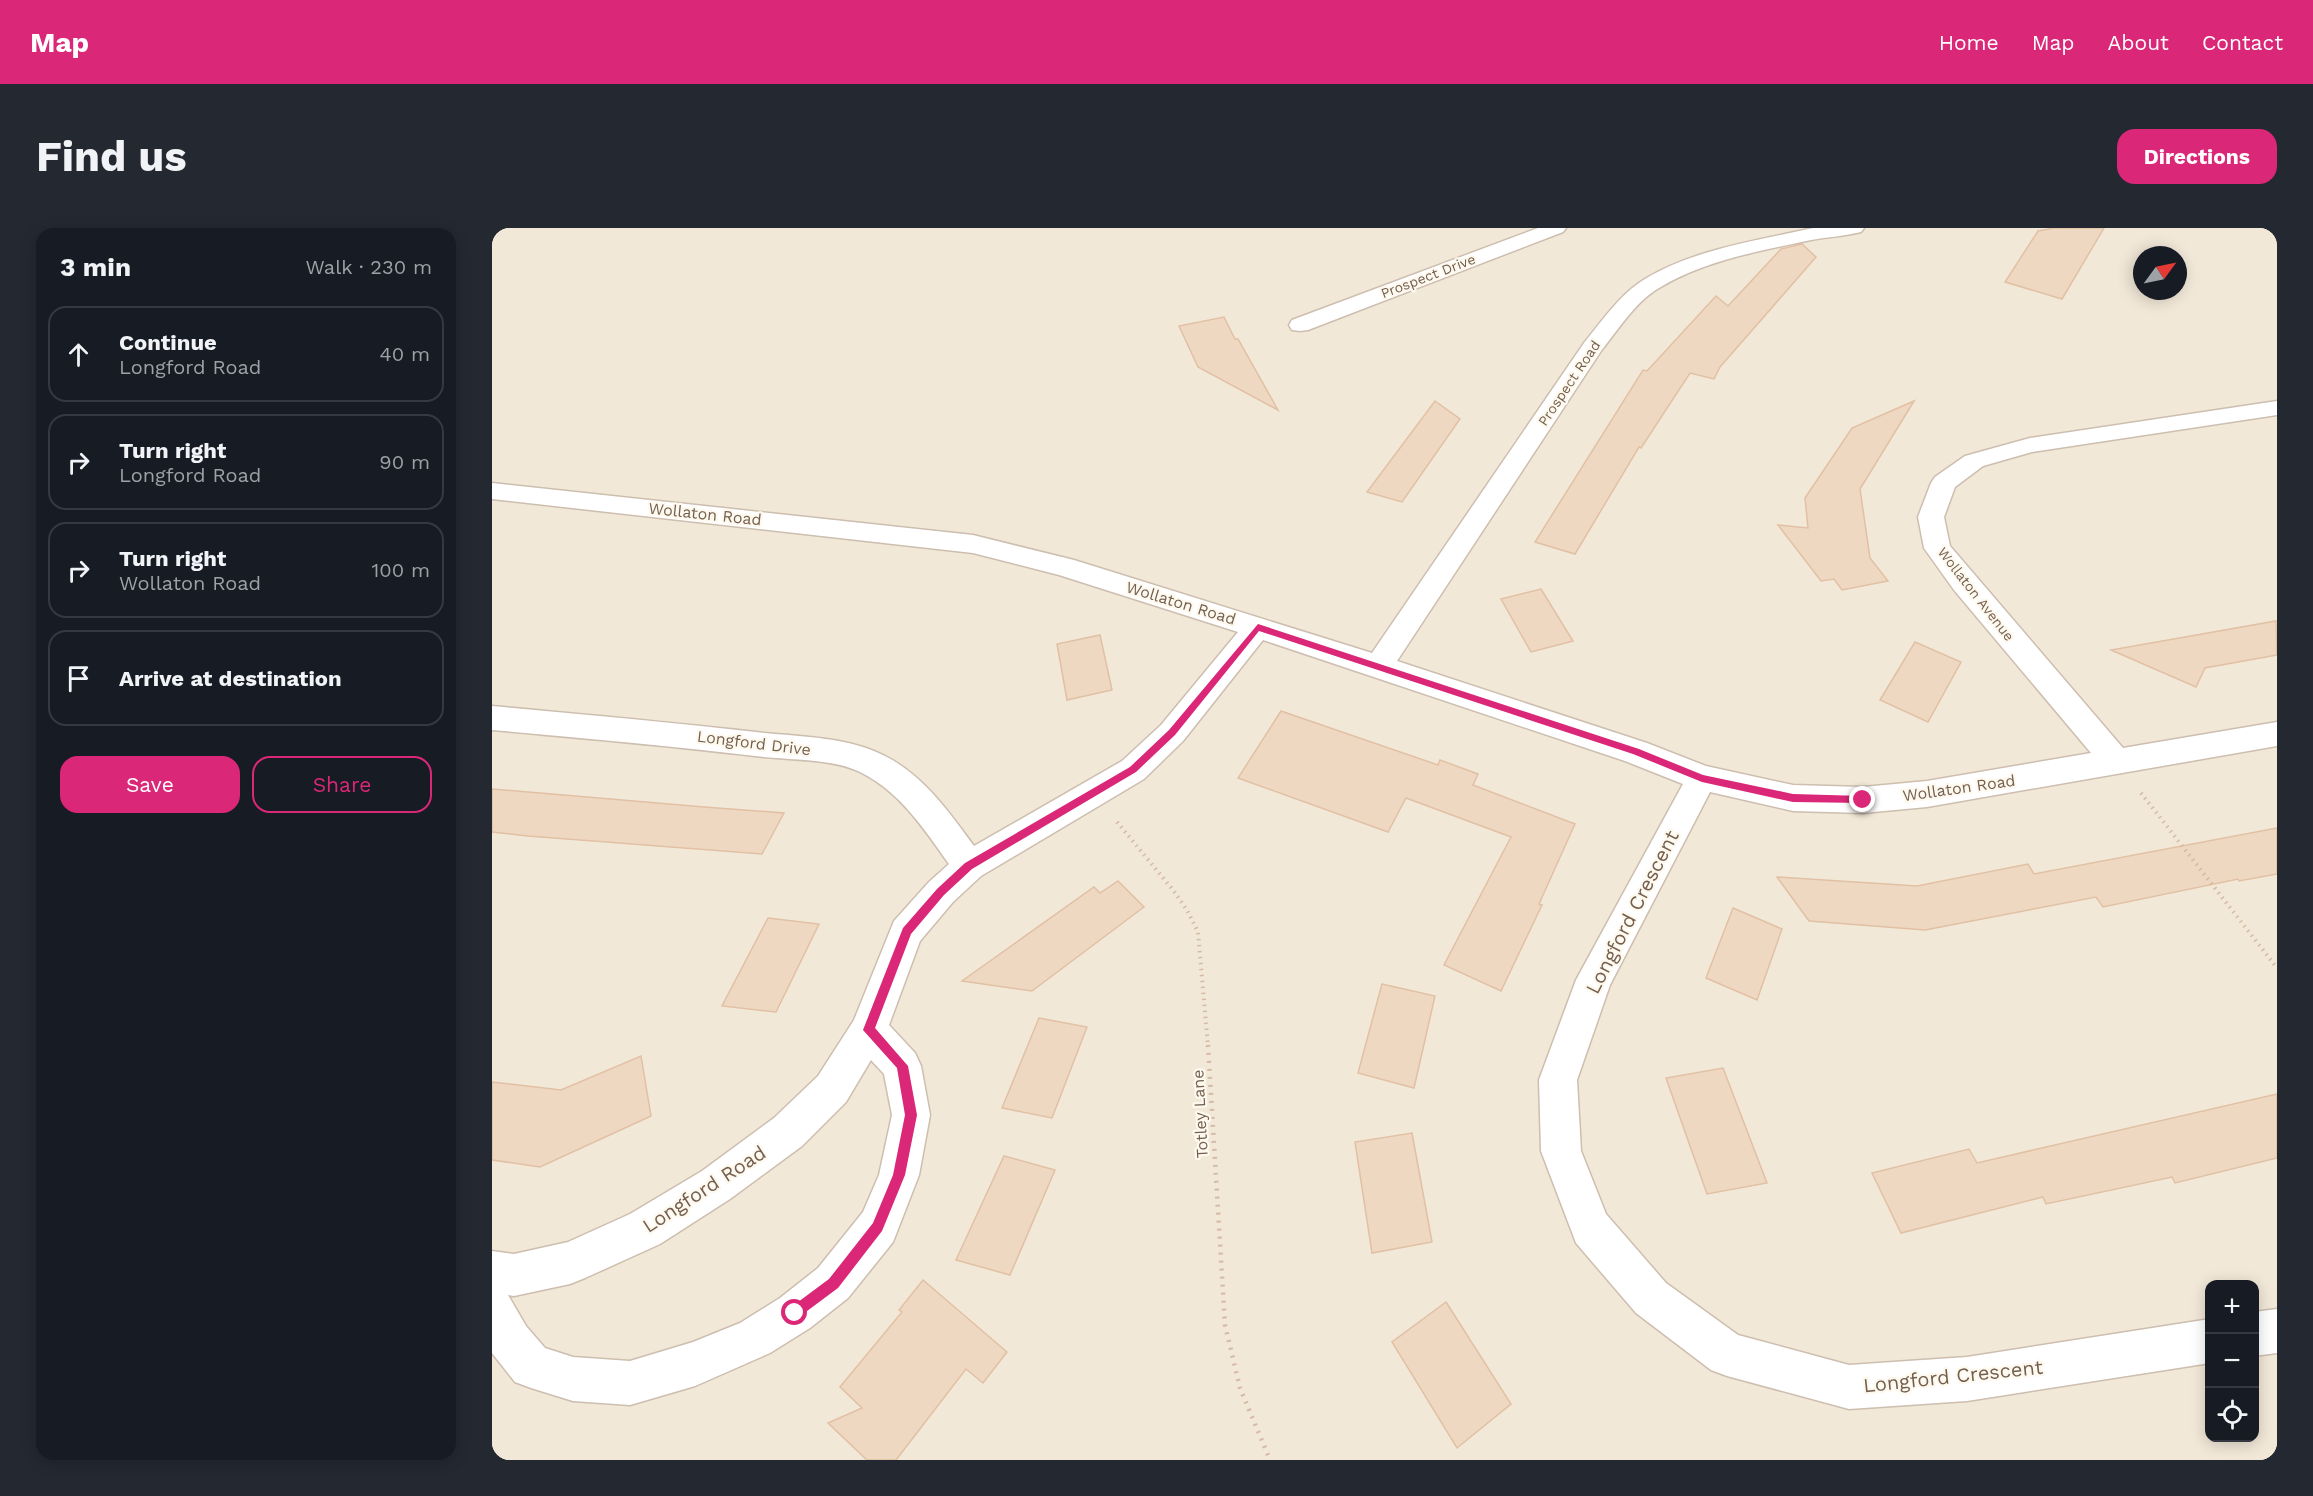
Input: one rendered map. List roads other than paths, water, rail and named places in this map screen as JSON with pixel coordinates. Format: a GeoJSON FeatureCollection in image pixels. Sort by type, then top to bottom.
{"type":"FeatureCollection","features":[{"type":"Feature","properties":{"kind":"street","name":"Prospect Drive"},"geometry":{"type":"LineString","coordinates":[[1300,325],[1556,228]]}},
{"type":"Feature","properties":{"kind":"street","name":"Prospect Road"},"geometry":{"type":"LineString","coordinates":[[1379,666],[1592,348],[1623,309],[1651,284],[1713,256],[1810,231],[1854,228]]}},
{"type":"Feature","properties":{"kind":"street","name":"Wollaton Avenue"},"geometry":{"type":"LineString","coordinates":[[2117,763],[1937,548],[1931,517],[1944,483],[1974,461],[2030,445],[2277,408]]}},
{"type":"Feature","properties":{"kind":"street","name":"Wollaton Road"},"geometry":{"type":"LineString","coordinates":[[492,490],[973,544],[1064,567],[1258,627],[1636,752],[1702,778],[1793,798],[1863,800],[1927,794],[2277,734]]}},
{"type":"Feature","properties":{"kind":"street","name":"Longford Road"},"geometry":{"type":"LineString","coordinates":[[492,1272],[514,1275],[570,1263],[645,1229],[716,1185],[788,1132],[832,1089],[869,1030],[906,932],[941,892],[969,866],[1133,770],[1172,733],[1258,627]]}},
{"type":"Feature","properties":{"kind":"street","name":"Longford Drive"},"geometry":{"type":"LineString","coordinates":[[492,718],[663,733],[854,755],[881,766],[923,802],[969,866]]}},
{"type":"Feature","properties":{"kind":"street","name":"Longford Crescent"},"geometry":{"type":"LineString","coordinates":[[1702,778],[1594,980],[1558,1080],[1560,1151],[1591,1228],[1651,1298],[1726,1354],[1850,1387],[1967,1379],[2205,1342]]}},
{"type":"Feature","properties":{"kind":"street"},"geometry":{"type":"LineString","coordinates":[[492,1309],[510,1342],[531,1366],[573,1378],[630,1383],[695,1364],[755,1338],[795,1313],[833,1283],[878,1227],[899,1175],[911,1115],[902,1066],[869,1030]]}},
{"type":"Feature","properties":{"kind":"street"},"geometry":{"type":"LineString","coordinates":[[2259,1333],[2277,1330]]}}]}
